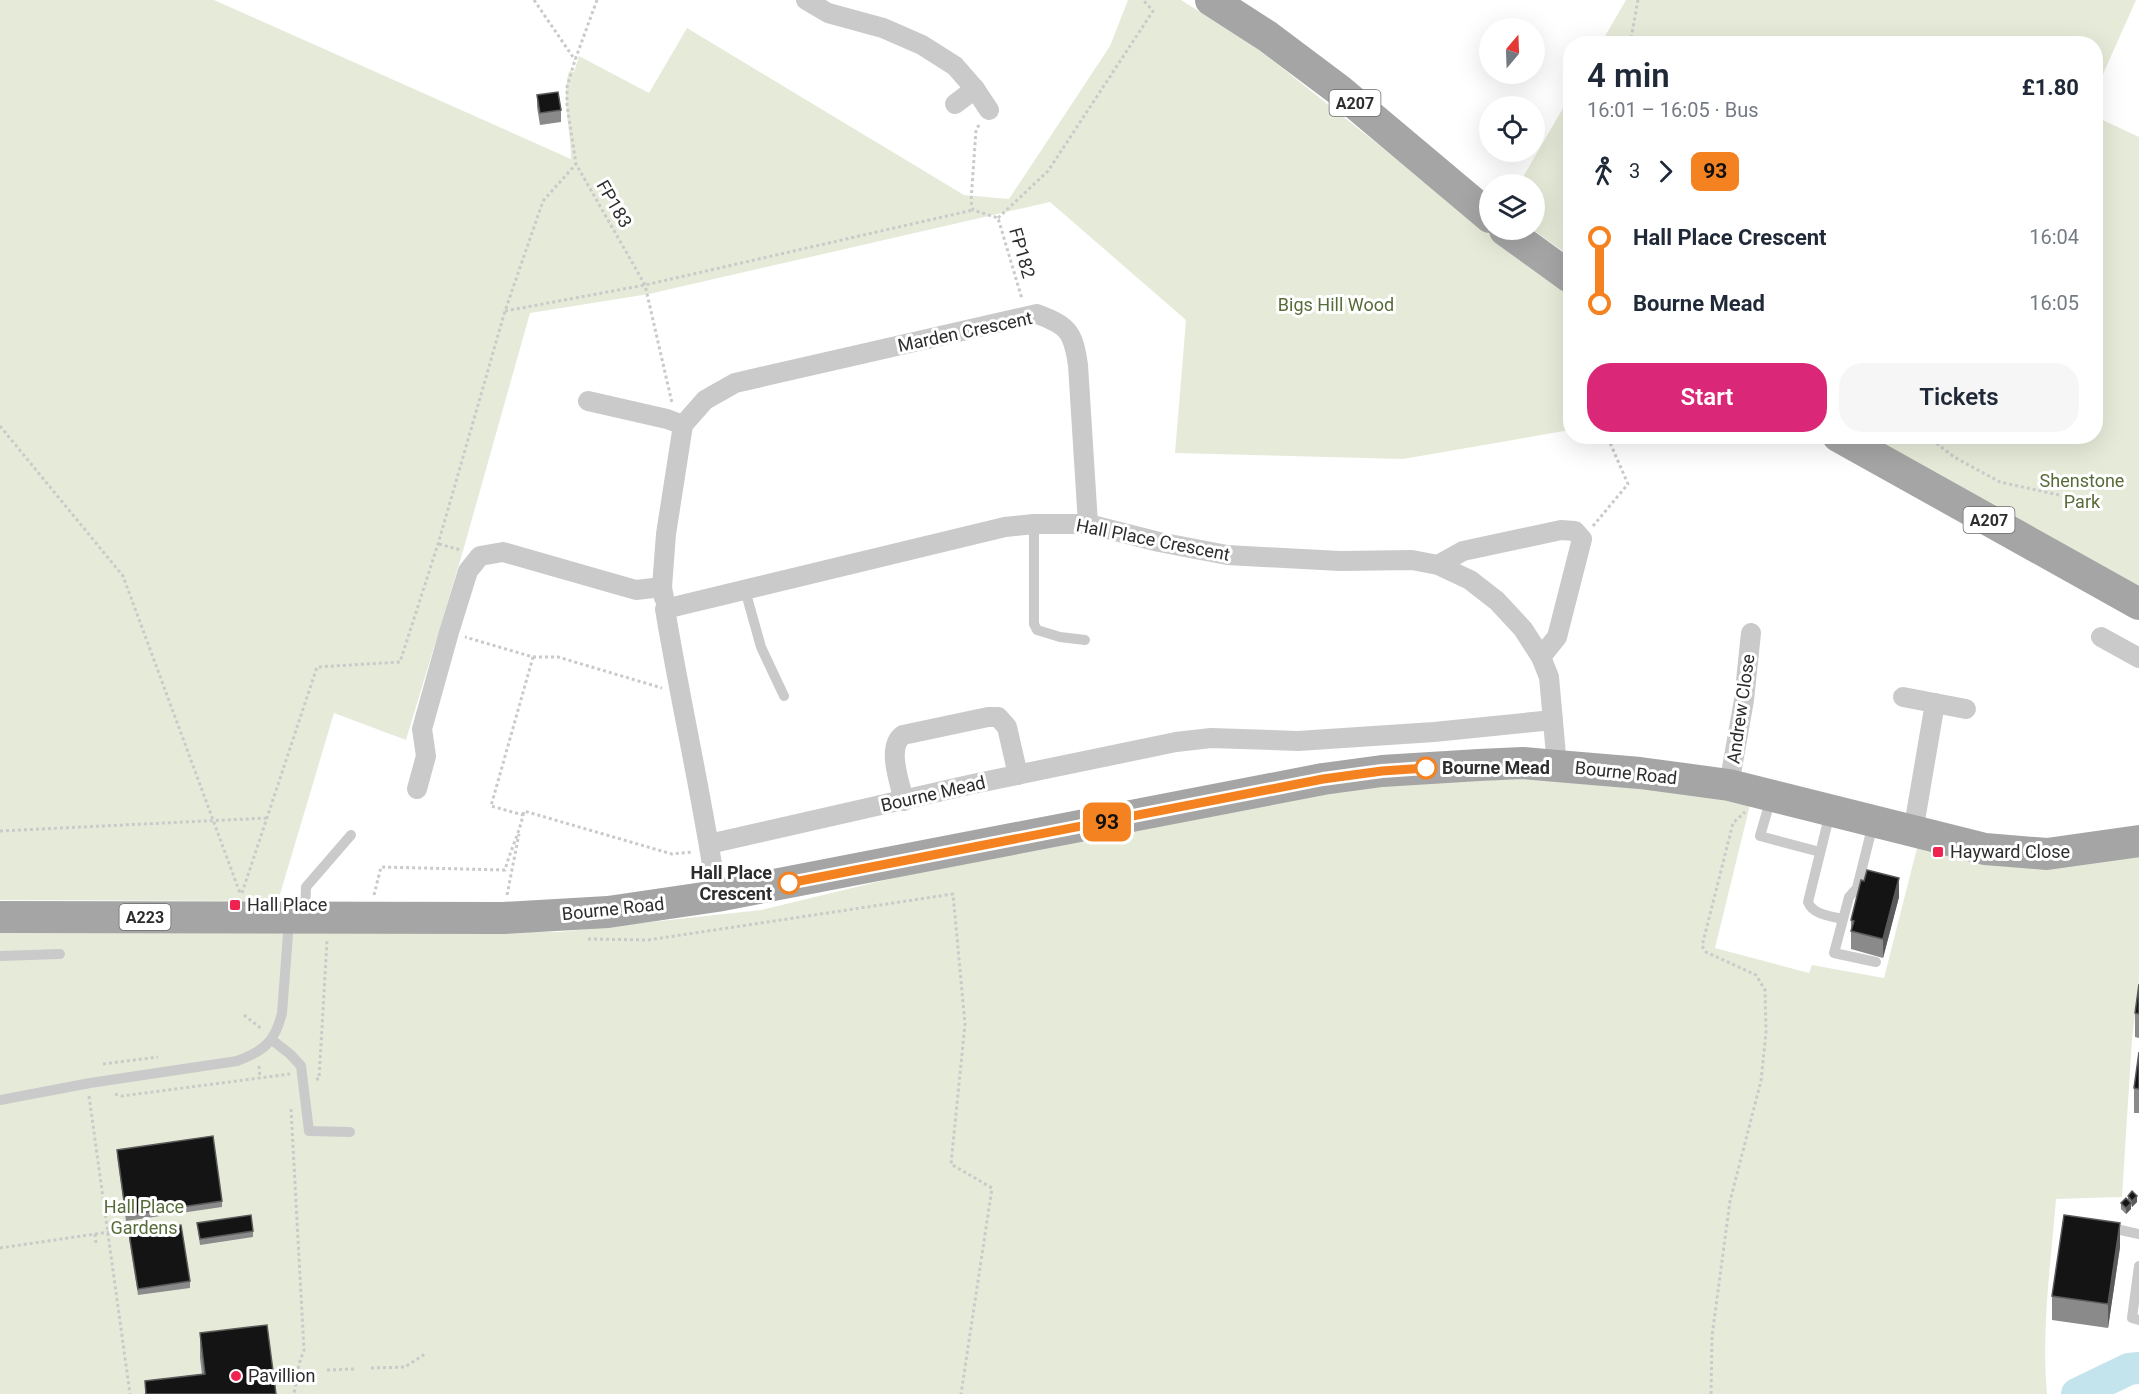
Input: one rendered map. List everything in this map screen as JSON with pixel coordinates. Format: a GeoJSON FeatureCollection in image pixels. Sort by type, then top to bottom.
{"type":"FeatureCollection","features":[{"type":"Feature","properties":{"kind":"main road","name":"A207"},"geometry":{"type":"LineString","coordinates":[[1211,0],[1267,36],[1339,90],[1479,208]]}},
{"type":"Feature","properties":{"kind":"main road"},"geometry":{"type":"LineString","coordinates":[[1519,240],[1563,272]]}},
{"type":"Feature","properties":{"kind":"main road","name":"A207"},"geometry":{"type":"LineString","coordinates":[[1852,444],[2139,604]]}},
{"type":"Feature","properties":{"kind":"main road","name":"Bourne Road"},"geometry":{"type":"LineString","coordinates":[[0,917],[241,906],[307,924],[368,917],[556,916],[608,912],[717,896],[1323,779],[1382,771],[1479,765],[1523,764],[1640,772],[1729,785],[1985,849],[2047,854],[2139,841]]}},
{"type":"Feature","properties":{"kind":"street"},"geometry":{"type":"LineString","coordinates":[[806,0],[828,13],[883,28],[922,45],[955,66],[975,89],[988,111]]}},
{"type":"Feature","properties":{"kind":"street"},"geometry":{"type":"LineString","coordinates":[[955,104],[975,89]]}},
{"type":"Feature","properties":{"kind":"street","name":"Marden Crescent"},"geometry":{"type":"LineString","coordinates":[[683,425],[705,400],[735,383],[1037,314],[1060,323],[1074,341],[1078,365],[1088,524]]}},
{"type":"Feature","properties":{"kind":"street"},"geometry":{"type":"LineString","coordinates":[[588,401],[667,419],[683,425],[666,534],[662,587],[679,693],[710,847],[717,896]]}},
{"type":"Feature","properties":{"kind":"street","name":"Hall Place Crescent"},"geometry":{"type":"LineString","coordinates":[[665,609],[1005,527],[1034,524],[1088,524],[1159,542],[1227,555],[1340,561],[1412,560],[1438,565],[1470,580],[1497,600],[1523,629],[1541,657],[1549,677],[1557,766]]}},
{"type":"Feature","properties":{"kind":"street"},"geometry":{"type":"LineString","coordinates":[[1438,565],[1463,551],[1562,530],[1575,531],[1582,539],[1557,637],[1541,657]]}},
{"type":"Feature","properties":{"kind":"street"},"geometry":{"type":"LineString","coordinates":[[417,789],[426,756],[422,729],[468,571],[480,556],[503,552],[636,590],[662,587]]}},
{"type":"Feature","properties":{"kind":"street","name":"Andrew Close"},"geometry":{"type":"LineString","coordinates":[[1729,785],[1744,700],[1751,633]]}},
{"type":"Feature","properties":{"kind":"street"},"geometry":{"type":"LineString","coordinates":[[2101,638],[2139,658]]}},
{"type":"Feature","properties":{"kind":"street"},"geometry":{"type":"LineString","coordinates":[[1903,697],[1966,709]]}},
{"type":"Feature","properties":{"kind":"street"},"geometry":{"type":"LineString","coordinates":[[1913,832],[1935,703]]}},
{"type":"Feature","properties":{"kind":"street"},"geometry":{"type":"LineString","coordinates":[[904,801],[894,750],[903,735],[977,719],[998,717],[1004,722],[1018,776]]}},
{"type":"Feature","properties":{"kind":"street","name":"Bourne Mead"},"geometry":{"type":"LineString","coordinates":[[710,847],[904,801],[1176,742],[1211,738],[1298,741],[1434,732],[1553,720]]}},
{"type":"Feature","properties":{"kind":"lane"},"geometry":{"type":"LineString","coordinates":[[1034,524],[1034,624],[1037,630],[1060,637],[1085,640]]}},
{"type":"Feature","properties":{"kind":"lane"},"geometry":{"type":"LineString","coordinates":[[746,591],[761,647],[784,696]]}},
{"type":"Feature","properties":{"kind":"lane"},"geometry":{"type":"LineString","coordinates":[[1772,794],[1760,836],[1820,852]]}},
{"type":"Feature","properties":{"kind":"lane"},"geometry":{"type":"LineString","coordinates":[[1832,810],[1809,894],[1810,908],[1842,919]]}},
{"type":"Feature","properties":{"kind":"lane"},"geometry":{"type":"LineString","coordinates":[[1874,822],[1857,888],[1849,897],[1834,953],[1876,962]]}},
{"type":"Feature","properties":{"kind":"lane"},"geometry":{"type":"LineString","coordinates":[[0,1100],[90,1083],[237,1061],[257,1053],[272,1040],[279,1027],[307,924],[306,887],[351,835]]}},
{"type":"Feature","properties":{"kind":"lane"},"geometry":{"type":"LineString","coordinates":[[0,956],[60,954]]}},
{"type":"Feature","properties":{"kind":"lane"},"geometry":{"type":"LineString","coordinates":[[272,1040],[301,1066],[309,1131],[350,1132]]}},
{"type":"Feature","properties":{"kind":"lane"},"geometry":{"type":"LineString","coordinates":[[2096,1224],[2139,1234]]}},
{"type":"Feature","properties":{"kind":"lane"},"geometry":{"type":"LineString","coordinates":[[2139,1266],[2132,1318],[2139,1320]]}},
{"type":"Feature","properties":{"kind":"path"},"geometry":{"type":"LineString","coordinates":[[534,0],[574,60]]}},
{"type":"Feature","properties":{"kind":"path","name":"FP183"},"geometry":{"type":"LineString","coordinates":[[597,0],[574,60],[567,87],[567,105],[576,164],[645,285],[675,414],[683,425]]}},
{"type":"Feature","properties":{"kind":"path"},"geometry":{"type":"LineString","coordinates":[[998,218],[1047,171],[1054,161],[1153,11],[1143,0]]}},
{"type":"Feature","properties":{"kind":"path"},"geometry":{"type":"LineString","coordinates":[[1631,36],[1638,0]]}},
{"type":"Feature","properties":{"kind":"path"},"geometry":{"type":"LineString","coordinates":[[505,311],[645,285],[973,210],[971,201],[976,130],[988,111]]}},
{"type":"Feature","properties":{"kind":"path"},"geometry":{"type":"LineString","coordinates":[[241,906],[267,818],[317,667],[400,662],[438,544],[505,311],[543,201],[576,164]]}},
{"type":"Feature","properties":{"kind":"path","name":"FP182"},"geometry":{"type":"LineString","coordinates":[[973,210],[998,218],[1027,316]]}},
{"type":"Feature","properties":{"kind":"path"},"geometry":{"type":"LineString","coordinates":[[0,426],[123,576],[213,820],[241,906]]}},
{"type":"Feature","properties":{"kind":"path"},"geometry":{"type":"LineString","coordinates":[[1582,539],[1628,484],[1610,444]]}},
{"type":"Feature","properties":{"kind":"path"},"geometry":{"type":"LineString","coordinates":[[1937,444],[1954,457],[2000,482],[2068,497]]}},
{"type":"Feature","properties":{"kind":"path"},"geometry":{"type":"LineString","coordinates":[[438,544],[463,551]]}},
{"type":"Feature","properties":{"kind":"path"},"geometry":{"type":"LineString","coordinates":[[449,632],[533,657],[558,657],[679,693]]}},
{"type":"Feature","properties":{"kind":"path"},"geometry":{"type":"LineString","coordinates":[[523,815],[491,806],[533,657]]}},
{"type":"Feature","properties":{"kind":"path"},"geometry":{"type":"LineString","coordinates":[[513,871],[524,811],[672,854],[710,847]]}},
{"type":"Feature","properties":{"kind":"path"},"geometry":{"type":"LineString","coordinates":[[1711,1394],[1712,1336],[1730,1201],[1761,1081],[1766,1032],[1765,990],[1756,975],[1706,952],[1702,946],[1733,823],[1745,812]]}},
{"type":"Feature","properties":{"kind":"path"},"geometry":{"type":"LineString","coordinates":[[0,831],[267,818]]}},
{"type":"Feature","properties":{"kind":"path"},"geometry":{"type":"LineString","coordinates":[[368,917],[381,867],[505,870],[511,847],[520,832]]}},
{"type":"Feature","properties":{"kind":"path"},"geometry":{"type":"LineString","coordinates":[[577,939],[648,940],[952,894],[965,1024],[951,1164],[992,1188],[961,1394]]}},
{"type":"Feature","properties":{"kind":"path"},"geometry":{"type":"LineString","coordinates":[[307,924],[319,1078]]}},
{"type":"Feature","properties":{"kind":"path"},"geometry":{"type":"LineString","coordinates":[[244,1015],[264,1031],[258,1037]]}},
{"type":"Feature","properties":{"kind":"path"},"geometry":{"type":"LineString","coordinates":[[103,1065],[160,1057]]}},
{"type":"Feature","properties":{"kind":"path"},"geometry":{"type":"LineString","coordinates":[[260,1078],[259,1064],[262,1060]]}},
{"type":"Feature","properties":{"kind":"path"},"geometry":{"type":"LineString","coordinates":[[289,1085],[291,1069]]}},
{"type":"Feature","properties":{"kind":"path"},"geometry":{"type":"LineString","coordinates":[[114,1093],[122,1096],[289,1074]]}},
{"type":"Feature","properties":{"kind":"path"},"geometry":{"type":"LineString","coordinates":[[80,1098],[89,1095],[130,1394]]}},
{"type":"Feature","properties":{"kind":"path"},"geometry":{"type":"LineString","coordinates":[[290,1107],[304,1350],[297,1371],[294,1394]]}},
{"type":"Feature","properties":{"kind":"path"},"geometry":{"type":"LineString","coordinates":[[0,1248],[109,1232]]}},
{"type":"Feature","properties":{"kind":"path"},"geometry":{"type":"LineString","coordinates":[[95,1234],[96,1243]]}},
{"type":"Feature","properties":{"kind":"path"},"geometry":{"type":"LineString","coordinates":[[370,1368],[405,1367],[425,1354]]}},
{"type":"Feature","properties":{"kind":"path"},"geometry":{"type":"LineString","coordinates":[[327,1370],[354,1369]]}},
{"type":"Feature","properties":{"kind":"path"},"geometry":{"type":"LineString","coordinates":[[282,1373],[306,1371]]}},
{"type":"Feature","properties":{"kind":"green space","name":"Bigs Hill Wood"},"geometry":{"type":"Polygon","coordinates":[[[0,0],[214,0],[571,159],[566,93],[569,71],[574,72],[579,56],[649,93],[687,28],[964,195],[1009,199],[1110,46],[1128,0],[1181,0],[1257,48],[1479,225],[1479,240],[1498,240],[1563,291],[1563,431],[1403,459],[1175,453],[1186,320],[1050,202],[649,294],[530,313],[463,551],[406,740],[334,713],[278,901],[0,900],[0,0]]]}},
{"type":"Feature","properties":{"kind":"green space"},"geometry":{"type":"Polygon","coordinates":[[[1626,0],[2136,0],[2103,74],[2103,36],[1605,36],[1626,0]]]}},
{"type":"Feature","properties":{"kind":"green space"},"geometry":{"type":"Polygon","coordinates":[[[1563,108],[1563,251],[1545,238],[1545,174],[1525,174],[1532,162],[1545,162],[1545,139],[1563,108]]]}},
{"type":"Feature","properties":{"kind":"green space","name":"Shenstone Park"},"geometry":{"type":"Polygon","coordinates":[[[2103,120],[2139,137],[2139,586],[1882,444],[2103,444],[2103,120]]]}},
{"type":"Feature","properties":{"kind":"green space","name":"Hall Place Gardens"},"geometry":{"type":"Polygon","coordinates":[[[1544,778],[1751,801],[1715,948],[1809,973],[1812,965],[1884,978],[1917,848],[2139,854],[2139,981],[2132,1039],[2122,1197],[2056,1199],[2046,1321],[2047,1394],[0,1394],[0,927],[288,932],[559,932],[761,910],[997,853],[1354,786],[1544,778]]]}},
{"type":"Feature","properties":{"kind":"building"},"geometry":{"type":"Polygon","coordinates":[[[558,92],[561,110],[540,113],[537,95],[558,92]]]}},
{"type":"Feature","properties":{"kind":"building"},"geometry":{"type":"Polygon","coordinates":[[[1867,870],[1899,878],[1883,939],[1851,931],[1854,921],[1851,920],[1861,880],[1864,881],[1867,870]]]}},
{"type":"Feature","properties":{"kind":"building"},"geometry":{"type":"Polygon","coordinates":[[[2139,984],[2139,1014],[2135,1013],[2139,984]]]}},
{"type":"Feature","properties":{"kind":"building"},"geometry":{"type":"Polygon","coordinates":[[[2139,1052],[2139,1089],[2134,1088],[2139,1052]]]}},
{"type":"Feature","properties":{"kind":"building"},"geometry":{"type":"Polygon","coordinates":[[[213,1136],[222,1201],[126,1215],[117,1150],[213,1136]]]}},
{"type":"Feature","properties":{"kind":"building"},"geometry":{"type":"Polygon","coordinates":[[[2132,1191],[2137,1196],[2132,1201],[2128,1196],[2132,1191]]]}},
{"type":"Feature","properties":{"kind":"building"},"geometry":{"type":"Polygon","coordinates":[[[2126,1198],[2131,1203],[2126,1208],[2121,1203],[2126,1198]]]}},
{"type":"Feature","properties":{"kind":"building"},"geometry":{"type":"Polygon","coordinates":[[[251,1215],[253,1231],[200,1239],[197,1223],[251,1215]]]}},
{"type":"Feature","properties":{"kind":"building"},"geometry":{"type":"Polygon","coordinates":[[[2064,1215],[2120,1223],[2108,1304],[2052,1296],[2064,1215]]]}},
{"type":"Feature","properties":{"kind":"building"},"geometry":{"type":"Polygon","coordinates":[[[181,1225],[190,1281],[138,1289],[129,1233],[181,1225]]]}},
{"type":"Feature","properties":{"kind":"building"},"geometry":{"type":"Polygon","coordinates":[[[267,1325],[276,1394],[146,1394],[145,1381],[205,1374],[200,1333],[267,1325]]]}},
{"type":"Feature","properties":{"kind":"waterway"},"geometry":{"type":"LineString","coordinates":[[2077,1394],[2129,1369],[2139,1368]]}},
{"type":"Feature","properties":{"kind":"bus line","name":"93"},"geometry":{"type":"LineString","coordinates":[[789,883],[1323,779],[1426,768]]}},
{"type":"Feature","properties":{"kind":"place","name":"Bourne Mead"},"geometry":{"type":"Point","coordinates":[1426,768]}},
{"type":"Feature","properties":{"kind":"place","name":"Hayward Close"},"geometry":{"type":"Point","coordinates":[1938,852]}},
{"type":"Feature","properties":{"kind":"place","name":"Hall Place Crescent"},"geometry":{"type":"Point","coordinates":[789,883]}},
{"type":"Feature","properties":{"kind":"place","name":"Hall Place"},"geometry":{"type":"Point","coordinates":[235,905]}},
{"type":"Feature","properties":{"kind":"place","name":"Pavillion"},"geometry":{"type":"Point","coordinates":[236,1376]}}]}
